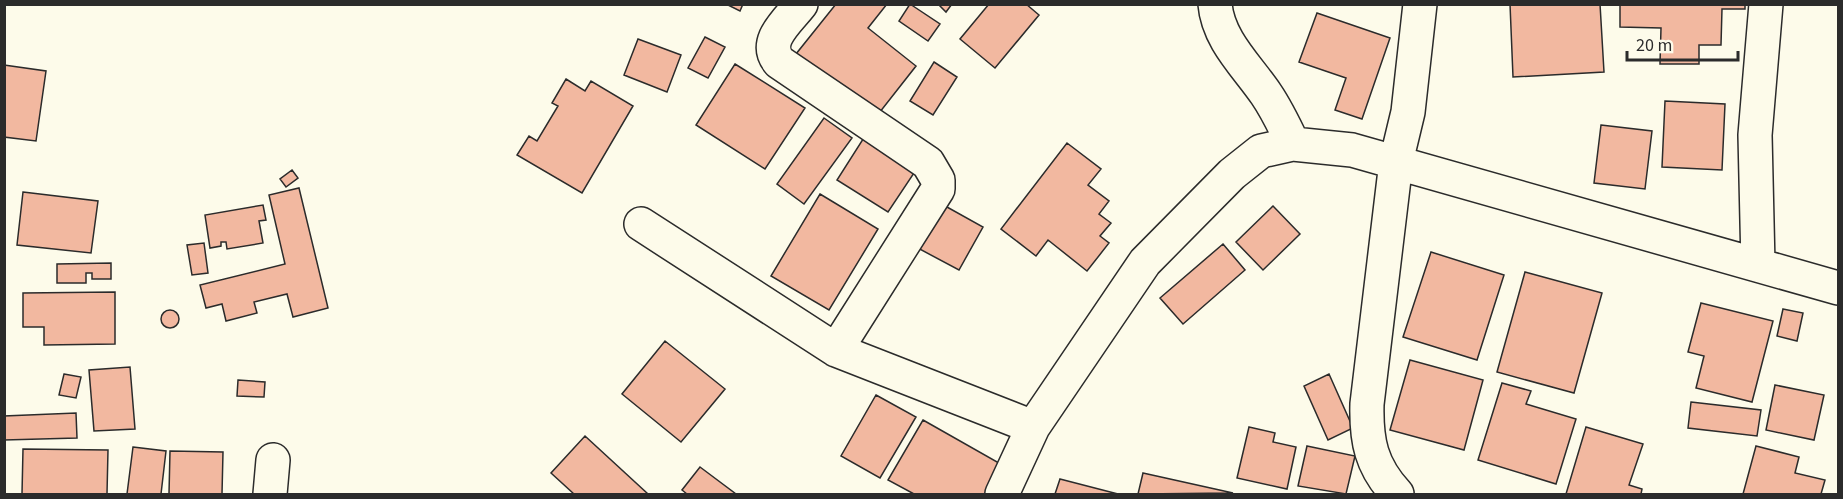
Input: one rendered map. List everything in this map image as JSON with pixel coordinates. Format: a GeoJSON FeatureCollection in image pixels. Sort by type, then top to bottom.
{"type":"FeatureCollection","features":[{"type":"Feature","properties":{"kind":"street"},"geometry":{"type":"LineString","coordinates":[[801,4],[772,43],[772,54],[779,62],[928,164],[938,180],[938,189],[836,350]]}},
{"type":"Feature","properties":{"kind":"street"},"geometry":{"type":"LineString","coordinates":[[1215,4],[1216,14],[1228,41],[1265,93],[1293,144]]}},
{"type":"Feature","properties":{"kind":"street"},"geometry":{"type":"LineString","coordinates":[[1397,495],[1375,464],[1366,435],[1367,405],[1396,162],[1408,112],[1420,4]]}},
{"type":"Feature","properties":{"kind":"street"},"geometry":{"type":"LineString","coordinates":[[1758,265],[1755,135],[1766,5]]}},
{"type":"Feature","properties":{"kind":"street"},"geometry":{"type":"LineString","coordinates":[[1002,495],[1033,427],[1145,262],[1232,174],[1261,151],[1293,144],[1352,150],[1839,288]]}},
{"type":"Feature","properties":{"kind":"street"},"geometry":{"type":"LineString","coordinates":[[641,224],[836,350],[1033,427]]}},
{"type":"Feature","properties":{"kind":"street"},"geometry":{"type":"LineString","coordinates":[[270,495],[273,460]]}},
{"type":"Feature","properties":{"kind":"building"},"geometry":{"type":"Polygon","coordinates":[[[726,4],[743,4],[740,11],[726,4]]]}},
{"type":"Feature","properties":{"kind":"building"},"geometry":{"type":"Polygon","coordinates":[[[836,4],[887,4],[868,28],[916,66],[876,117],[796,54],[836,4]]]}},
{"type":"Feature","properties":{"kind":"building"},"geometry":{"type":"Polygon","coordinates":[[[910,4],[940,24],[928,41],[899,21],[910,4]]]}},
{"type":"Feature","properties":{"kind":"building"},"geometry":{"type":"Polygon","coordinates":[[[938,4],[952,4],[946,12],[938,4]]]}},
{"type":"Feature","properties":{"kind":"building"},"geometry":{"type":"Polygon","coordinates":[[[989,4],[1026,4],[1039,15],[995,68],[960,39],[989,4]]]}},
{"type":"Feature","properties":{"kind":"building"},"geometry":{"type":"Polygon","coordinates":[[[1510,4],[1600,4],[1604,72],[1513,77],[1510,4]]]}},
{"type":"Feature","properties":{"kind":"building"},"geometry":{"type":"Polygon","coordinates":[[[1620,4],[1745,4],[1745,9],[1722,9],[1721,45],[1699,45],[1699,64],[1660,64],[1661,28],[1620,27],[1620,4]]]}},
{"type":"Feature","properties":{"kind":"building"},"geometry":{"type":"Polygon","coordinates":[[[1317,13],[1390,38],[1362,119],[1335,110],[1346,78],[1299,62],[1317,13]]]}},
{"type":"Feature","properties":{"kind":"building"},"geometry":{"type":"Polygon","coordinates":[[[705,37],[725,47],[708,78],[688,68],[705,37]]]}},
{"type":"Feature","properties":{"kind":"building"},"geometry":{"type":"Polygon","coordinates":[[[638,39],[681,55],[667,92],[624,75],[638,39]]]}},
{"type":"Feature","properties":{"kind":"building"},"geometry":{"type":"Polygon","coordinates":[[[934,62],[957,77],[933,115],[910,101],[934,62]]]}},
{"type":"Feature","properties":{"kind":"building"},"geometry":{"type":"Polygon","coordinates":[[[735,64],[805,108],[765,169],[696,125],[735,64]]]}},
{"type":"Feature","properties":{"kind":"building"},"geometry":{"type":"Polygon","coordinates":[[[4,65],[46,71],[36,141],[4,137],[4,65]]]}},
{"type":"Feature","properties":{"kind":"building"},"geometry":{"type":"Polygon","coordinates":[[[566,79],[585,91],[591,81],[633,106],[582,193],[517,155],[529,136],[537,141],[558,106],[552,103],[566,79]]]}},
{"type":"Feature","properties":{"kind":"building"},"geometry":{"type":"Polygon","coordinates":[[[1665,101],[1725,104],[1722,170],[1662,167],[1665,101]]]}},
{"type":"Feature","properties":{"kind":"building"},"geometry":{"type":"Polygon","coordinates":[[[824,118],[852,138],[804,204],[777,184],[824,118]]]}},
{"type":"Feature","properties":{"kind":"building"},"geometry":{"type":"Polygon","coordinates":[[[1601,125],[1652,131],[1645,189],[1594,183],[1601,125]]]}},
{"type":"Feature","properties":{"kind":"building"},"geometry":{"type":"Polygon","coordinates":[[[865,136],[916,170],[888,212],[837,180],[865,136]]]}},
{"type":"Feature","properties":{"kind":"building"},"geometry":{"type":"Polygon","coordinates":[[[1067,143],[1101,169],[1088,185],[1109,201],[1099,214],[1111,223],[1100,236],[1109,243],[1087,271],[1048,240],[1036,256],[1001,229],[1067,143]]]}},
{"type":"Feature","properties":{"kind":"building"},"geometry":{"type":"Polygon","coordinates":[[[292,170],[298,178],[286,187],[280,179],[292,170]]]}},
{"type":"Feature","properties":{"kind":"building"},"geometry":{"type":"Polygon","coordinates":[[[299,188],[328,308],[293,317],[287,294],[254,302],[257,313],[226,321],[222,304],[206,308],[200,285],[285,264],[269,195],[299,188]]]}},
{"type":"Feature","properties":{"kind":"building"},"geometry":{"type":"Polygon","coordinates":[[[23,192],[98,201],[91,253],[17,245],[23,192]]]}},
{"type":"Feature","properties":{"kind":"building"},"geometry":{"type":"Polygon","coordinates":[[[820,194],[878,229],[829,310],[771,276],[820,194]]]}},
{"type":"Feature","properties":{"kind":"building"},"geometry":{"type":"Polygon","coordinates":[[[938,202],[983,227],[959,270],[914,246],[938,202]]]}},
{"type":"Feature","properties":{"kind":"building"},"geometry":{"type":"Polygon","coordinates":[[[263,205],[266,220],[259,221],[263,243],[227,249],[226,242],[221,242],[221,246],[210,248],[205,215],[263,205]]]}},
{"type":"Feature","properties":{"kind":"building"},"geometry":{"type":"Polygon","coordinates":[[[1273,206],[1300,234],[1263,270],[1236,242],[1273,206]]]}},
{"type":"Feature","properties":{"kind":"building"},"geometry":{"type":"Polygon","coordinates":[[[204,243],[208,273],[192,275],[187,245],[204,243]]]}},
{"type":"Feature","properties":{"kind":"building"},"geometry":{"type":"Polygon","coordinates":[[[1223,244],[1245,270],[1183,324],[1160,298],[1223,244]]]}},
{"type":"Feature","properties":{"kind":"building"},"geometry":{"type":"Polygon","coordinates":[[[1431,252],[1504,275],[1477,360],[1403,337],[1431,252]]]}},
{"type":"Feature","properties":{"kind":"building"},"geometry":{"type":"Polygon","coordinates":[[[111,263],[111,279],[92,279],[92,273],[86,273],[86,283],[57,283],[57,264],[111,263]]]}},
{"type":"Feature","properties":{"kind":"building"},"geometry":{"type":"Polygon","coordinates":[[[1525,272],[1602,293],[1574,393],[1497,372],[1525,272]]]}},
{"type":"Feature","properties":{"kind":"building"},"geometry":{"type":"Polygon","coordinates":[[[115,292],[115,344],[44,345],[44,327],[23,327],[23,293],[115,292]]]}},
{"type":"Feature","properties":{"kind":"building"},"geometry":{"type":"Polygon","coordinates":[[[1701,303],[1773,321],[1752,402],[1696,388],[1704,356],[1688,352],[1701,303]]]}},
{"type":"Feature","properties":{"kind":"building"},"geometry":{"type":"Polygon","coordinates":[[[1783,309],[1803,313],[1797,341],[1777,336],[1783,309]]]}},
{"type":"Feature","properties":{"kind":"building"},"geometry":{"type":"Polygon","coordinates":[[[170,310],[176,313],[179,319],[176,325],[170,328],[164,325],[161,319],[164,313],[170,310]]]}},
{"type":"Feature","properties":{"kind":"building"},"geometry":{"type":"Polygon","coordinates":[[[665,341],[725,389],[681,442],[622,394],[665,341]]]}},
{"type":"Feature","properties":{"kind":"building"},"geometry":{"type":"Polygon","coordinates":[[[1410,360],[1483,380],[1464,450],[1390,430],[1410,360]]]}},
{"type":"Feature","properties":{"kind":"building"},"geometry":{"type":"Polygon","coordinates":[[[130,367],[135,429],[94,431],[89,370],[130,367]]]}},
{"type":"Feature","properties":{"kind":"building"},"geometry":{"type":"Polygon","coordinates":[[[64,374],[81,377],[76,398],[59,395],[64,374]]]}},
{"type":"Feature","properties":{"kind":"building"},"geometry":{"type":"Polygon","coordinates":[[[1329,374],[1353,428],[1328,440],[1304,386],[1329,374]]]}},
{"type":"Feature","properties":{"kind":"building"},"geometry":{"type":"Polygon","coordinates":[[[238,380],[265,382],[264,397],[237,396],[238,380]]]}},
{"type":"Feature","properties":{"kind":"building"},"geometry":{"type":"Polygon","coordinates":[[[1502,383],[1531,391],[1526,404],[1576,419],[1556,484],[1478,460],[1502,383]]]}},
{"type":"Feature","properties":{"kind":"building"},"geometry":{"type":"Polygon","coordinates":[[[1775,385],[1824,395],[1814,440],[1766,430],[1775,385]]]}},
{"type":"Feature","properties":{"kind":"building"},"geometry":{"type":"Polygon","coordinates":[[[876,395],[916,417],[880,478],[841,456],[876,395]]]}},
{"type":"Feature","properties":{"kind":"building"},"geometry":{"type":"Polygon","coordinates":[[[1691,402],[1761,410],[1757,436],[1688,428],[1691,402]]]}},
{"type":"Feature","properties":{"kind":"building"},"geometry":{"type":"Polygon","coordinates":[[[76,413],[77,438],[4,440],[4,416],[76,413]]]}},
{"type":"Feature","properties":{"kind":"building"},"geometry":{"type":"Polygon","coordinates":[[[923,420],[1006,467],[991,494],[914,494],[888,480],[923,420]]]}},
{"type":"Feature","properties":{"kind":"building"},"geometry":{"type":"Polygon","coordinates":[[[1249,427],[1275,433],[1273,442],[1296,447],[1287,489],[1237,478],[1249,427]]]}},
{"type":"Feature","properties":{"kind":"building"},"geometry":{"type":"Polygon","coordinates":[[[1586,427],[1643,444],[1629,485],[1642,489],[1641,494],[1566,494],[1586,427]]]}},
{"type":"Feature","properties":{"kind":"building"},"geometry":{"type":"Polygon","coordinates":[[[585,436],[648,494],[574,494],[551,473],[585,436]]]}},
{"type":"Feature","properties":{"kind":"building"},"geometry":{"type":"Polygon","coordinates":[[[1307,446],[1355,456],[1346,494],[1298,486],[1307,446]]]}},
{"type":"Feature","properties":{"kind":"building"},"geometry":{"type":"Polygon","coordinates":[[[1756,446],[1799,457],[1795,473],[1825,480],[1821,494],[1743,494],[1756,446]]]}},
{"type":"Feature","properties":{"kind":"building"},"geometry":{"type":"Polygon","coordinates":[[[133,447],[166,451],[161,494],[127,494],[133,447]]]}},
{"type":"Feature","properties":{"kind":"building"},"geometry":{"type":"Polygon","coordinates":[[[23,449],[108,450],[107,494],[22,494],[23,449]]]}},
{"type":"Feature","properties":{"kind":"building"},"geometry":{"type":"Polygon","coordinates":[[[170,451],[223,452],[222,494],[169,494],[170,451]]]}},
{"type":"Feature","properties":{"kind":"building"},"geometry":{"type":"Polygon","coordinates":[[[700,467],[736,494],[687,494],[682,490],[700,467]]]}},
{"type":"Feature","properties":{"kind":"building"},"geometry":{"type":"Polygon","coordinates":[[[1143,473],[1233,493],[1138,494],[1143,473]]]}},
{"type":"Feature","properties":{"kind":"building"},"geometry":{"type":"Polygon","coordinates":[[[1060,479],[1118,494],[1055,494],[1060,479]]]}}]}
